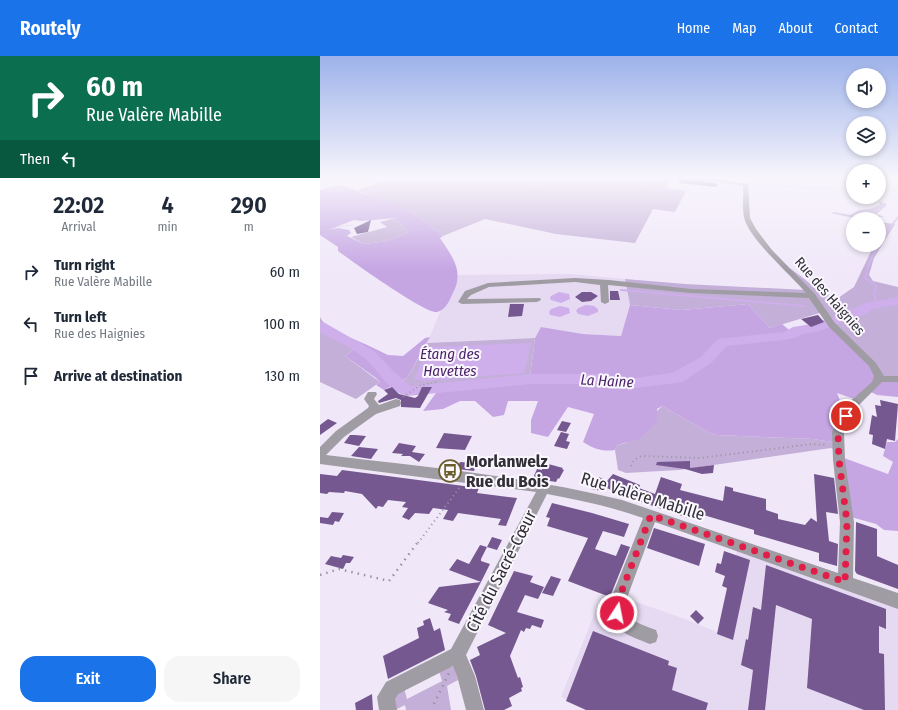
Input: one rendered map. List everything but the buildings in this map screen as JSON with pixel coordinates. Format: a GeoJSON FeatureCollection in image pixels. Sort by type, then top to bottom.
{"type":"FeatureCollection","features":[{"type":"Feature","properties":{"kind":"street","name":"Rue des Haignies"},"geometry":{"type":"LineString","coordinates":[[746,209],[749,222],[770,251],[798,279],[830,322],[873,365],[879,379]]}},
{"type":"Feature","properties":{"kind":"street"},"geometry":{"type":"LineString","coordinates":[[537,300],[462,302],[468,293],[484,286],[575,280],[609,282],[691,291],[812,296]]}},
{"type":"Feature","properties":{"kind":"street"},"geometry":{"type":"LineString","coordinates":[[520,300],[522,286],[530,282]]}},
{"type":"Feature","properties":{"kind":"street"},"geometry":{"type":"LineString","coordinates":[[605,302],[604,284],[609,282]]}},
{"type":"Feature","properties":{"kind":"street"},"geometry":{"type":"LineString","coordinates":[[845,582],[847,522],[838,448],[838,432],[849,410],[878,383],[879,379],[898,379]]}},
{"type":"Feature","properties":{"kind":"street"},"geometry":{"type":"LineString","coordinates":[[372,394],[369,399],[375,406],[372,411]]}},
{"type":"Feature","properties":{"kind":"street"},"geometry":{"type":"LineString","coordinates":[[320,454],[340,434],[372,411],[396,403]]}},
{"type":"Feature","properties":{"kind":"street","name":"Rue Valère Mabille"},"geometry":{"type":"LineString","coordinates":[[320,459],[544,488],[590,497],[622,505],[898,601]]}},
{"type":"Feature","properties":{"kind":"street","name":"Cité du Sacré-Cœur"},"geometry":{"type":"LineString","coordinates":[[457,655],[544,488]]}},
{"type":"Feature","properties":{"kind":"street"},"geometry":{"type":"LineString","coordinates":[[650,636],[623,623],[620,619],[616,606],[651,515]]}},
{"type":"Feature","properties":{"kind":"street"},"geometry":{"type":"LineString","coordinates":[[388,710],[386,697],[392,688],[457,655],[466,676],[475,710]]}},
{"type":"Feature","properties":{"kind":"path"},"geometry":{"type":"LineString","coordinates":[[320,233],[337,227],[353,225]]}},
{"type":"Feature","properties":{"kind":"path"},"geometry":{"type":"LineString","coordinates":[[409,393],[419,386],[436,382]]}},
{"type":"Feature","properties":{"kind":"path"},"geometry":{"type":"LineString","coordinates":[[631,466],[631,462],[634,459],[649,455],[700,458],[820,444],[838,448]]}},
{"type":"Feature","properties":{"kind":"path"},"geometry":{"type":"LineString","coordinates":[[320,575],[339,569],[389,581],[453,499],[466,478]]}},
{"type":"Feature","properties":{"kind":"path"},"geometry":{"type":"LineString","coordinates":[[434,704],[457,655]]}},
{"type":"Feature","properties":{"kind":"shaded area"},"geometry":{"type":"Polygon","coordinates":[[[320,209],[404,209],[412,212],[443,236],[440,238],[455,263],[458,276],[457,283],[450,300],[443,309],[437,312],[418,305],[338,251],[338,247],[320,235],[320,209]],[[395,218],[362,221],[354,220],[328,230],[338,228],[349,230],[351,233],[347,236],[364,244],[388,241],[409,232],[395,218]]]}},
{"type":"Feature","properties":{"kind":"shaded area"},"geometry":{"type":"Polygon","coordinates":[[[403,209],[677,209],[675,212],[653,209],[635,243],[556,234],[485,219],[443,236],[412,212],[403,209]]]}},
{"type":"Feature","properties":{"kind":"shaded area"},"geometry":{"type":"Polygon","coordinates":[[[883,209],[879,212],[855,212],[859,210],[883,209]]]}},
{"type":"Feature","properties":{"kind":"shaded area"},"geometry":{"type":"Polygon","coordinates":[[[834,212],[846,214],[846,216],[831,213],[834,212]]]}},
{"type":"Feature","properties":{"kind":"shaded area"},"geometry":{"type":"Polygon","coordinates":[[[395,218],[409,232],[388,241],[364,244],[351,237],[387,227],[380,222],[395,218]]]}},
{"type":"Feature","properties":{"kind":"shaded area"},"geometry":{"type":"Polygon","coordinates":[[[886,223],[895,224],[886,239],[886,223]]]}},
{"type":"Feature","properties":{"kind":"shaded area"},"geometry":{"type":"Polygon","coordinates":[[[871,252],[878,252],[874,258],[869,275],[873,281],[898,287],[898,382],[881,381],[789,268],[824,293],[831,296],[838,298],[854,287],[871,252]]]}},
{"type":"Feature","properties":{"kind":"shaded area"},"geometry":{"type":"Polygon","coordinates":[[[571,274],[625,279],[630,305],[621,336],[583,334],[541,327],[535,338],[427,343],[441,310],[447,305],[456,287],[458,275],[571,274]]]}},
{"type":"Feature","properties":{"kind":"shaded area"},"geometry":{"type":"Polygon","coordinates":[[[625,279],[685,284],[807,290],[823,312],[770,328],[748,304],[682,310],[630,305],[625,279]]]}},
{"type":"Feature","properties":{"kind":"shaded area"},"geometry":{"type":"Polygon","coordinates":[[[748,304],[770,328],[782,324],[794,334],[799,331],[817,329],[829,324],[879,376],[857,400],[837,393],[846,416],[835,439],[832,442],[813,439],[717,435],[710,433],[662,406],[657,409],[658,421],[639,439],[617,445],[615,450],[606,451],[595,448],[583,442],[594,414],[568,407],[548,437],[531,433],[531,420],[538,401],[508,401],[504,415],[493,417],[475,401],[460,401],[443,409],[423,411],[436,393],[449,387],[450,383],[530,376],[535,338],[541,327],[583,334],[621,336],[630,305],[682,310],[748,304]]]}},
{"type":"Feature","properties":{"kind":"shaded area"},"geometry":{"type":"Polygon","coordinates":[[[320,317],[333,329],[363,343],[345,356],[380,382],[356,399],[320,382],[320,317]]]}},
{"type":"Feature","properties":{"kind":"shaded area"},"geometry":{"type":"Polygon","coordinates":[[[430,337],[407,378],[384,390],[376,385],[380,382],[376,378],[345,356],[363,343],[388,355],[403,356],[425,338],[430,337]]]}},
{"type":"Feature","properties":{"kind":"shaded area","name":"Étang des Havettes"},"geometry":{"type":"Polygon","coordinates":[[[535,338],[530,376],[450,383],[446,389],[441,392],[434,393],[413,388],[401,382],[407,378],[427,343],[535,338]]]}},
{"type":"Feature","properties":{"kind":"shaded area"},"geometry":{"type":"Polygon","coordinates":[[[881,381],[898,382],[898,397],[877,395],[871,392],[881,381]]]}},
{"type":"Feature","properties":{"kind":"shaded area"},"geometry":{"type":"Polygon","coordinates":[[[662,406],[710,433],[717,435],[813,439],[832,442],[835,439],[835,450],[831,448],[679,470],[626,473],[618,470],[615,450],[617,445],[626,443],[662,406]]]}},
{"type":"Feature","properties":{"kind":"shaded area"},"geometry":{"type":"Polygon","coordinates":[[[898,439],[898,531],[884,530],[876,524],[851,517],[844,458],[888,474],[893,462],[883,456],[887,442],[895,442],[898,439]]]}},
{"type":"Feature","properties":{"kind":"shaded area"},"geometry":{"type":"Polygon","coordinates":[[[737,551],[898,601],[898,710],[590,710],[561,697],[602,595],[614,599],[616,595],[688,620],[719,633],[737,551]]]}},
{"type":"Feature","properties":{"kind":"shaded area"},"geometry":{"type":"Polygon","coordinates":[[[450,666],[455,667],[458,680],[447,686],[451,710],[406,710],[405,705],[395,710],[394,693],[404,688],[407,699],[442,681],[439,671],[450,666]]]}},
{"type":"Feature","properties":{"kind":"water"},"geometry":{"type":"Polygon","coordinates":[[[559,292],[569,294],[570,299],[561,303],[551,300],[551,296],[559,292]]]}},
{"type":"Feature","properties":{"kind":"water"},"geometry":{"type":"Polygon","coordinates":[[[586,305],[594,306],[598,309],[598,312],[588,316],[578,314],[576,311],[578,308],[586,305]]]}},
{"type":"Feature","properties":{"kind":"water"},"geometry":{"type":"Polygon","coordinates":[[[560,306],[569,308],[570,313],[560,317],[550,315],[549,312],[551,309],[560,306]]]}},
{"type":"Feature","properties":{"kind":"water","name":"Étang des Havettes"},"geometry":{"type":"Polygon","coordinates":[[[531,343],[524,373],[424,381],[414,379],[428,347],[531,343]]]}},
{"type":"Feature","properties":{"kind":"waterway"},"geometry":{"type":"LineString","coordinates":[[874,212],[879,209]]}},
{"type":"Feature","properties":{"kind":"waterway"},"geometry":{"type":"LineString","coordinates":[[886,233],[898,217]]}},
{"type":"Feature","properties":{"kind":"waterway"},"geometry":{"type":"LineString","coordinates":[[874,252],[865,278],[876,286],[874,294],[876,301],[881,303]]}},
{"type":"Feature","properties":{"kind":"waterway"},"geometry":{"type":"LineString","coordinates":[[621,290],[805,306]]}},
{"type":"Feature","properties":{"kind":"waterway","name":"La Haine"},"geometry":{"type":"LineString","coordinates":[[320,326],[369,354],[388,376],[407,391],[530,379],[593,379],[635,383],[676,378],[706,360],[723,342],[784,336],[792,334],[798,330],[815,328],[843,317],[848,317],[854,312],[860,312],[869,306],[898,301]]}},
{"type":"Feature","properties":{"kind":"place","name":"Morlanwelz Rue du Bois"},"geometry":{"type":"Point","coordinates":[450,471]}},
{"type":"Feature","properties":{"kind":"route"},"geometry":{"type":"LineString","coordinates":[[617,613],[616,606],[651,515],[845,582],[847,522],[839,460],[838,432],[846,416]]}}]}
